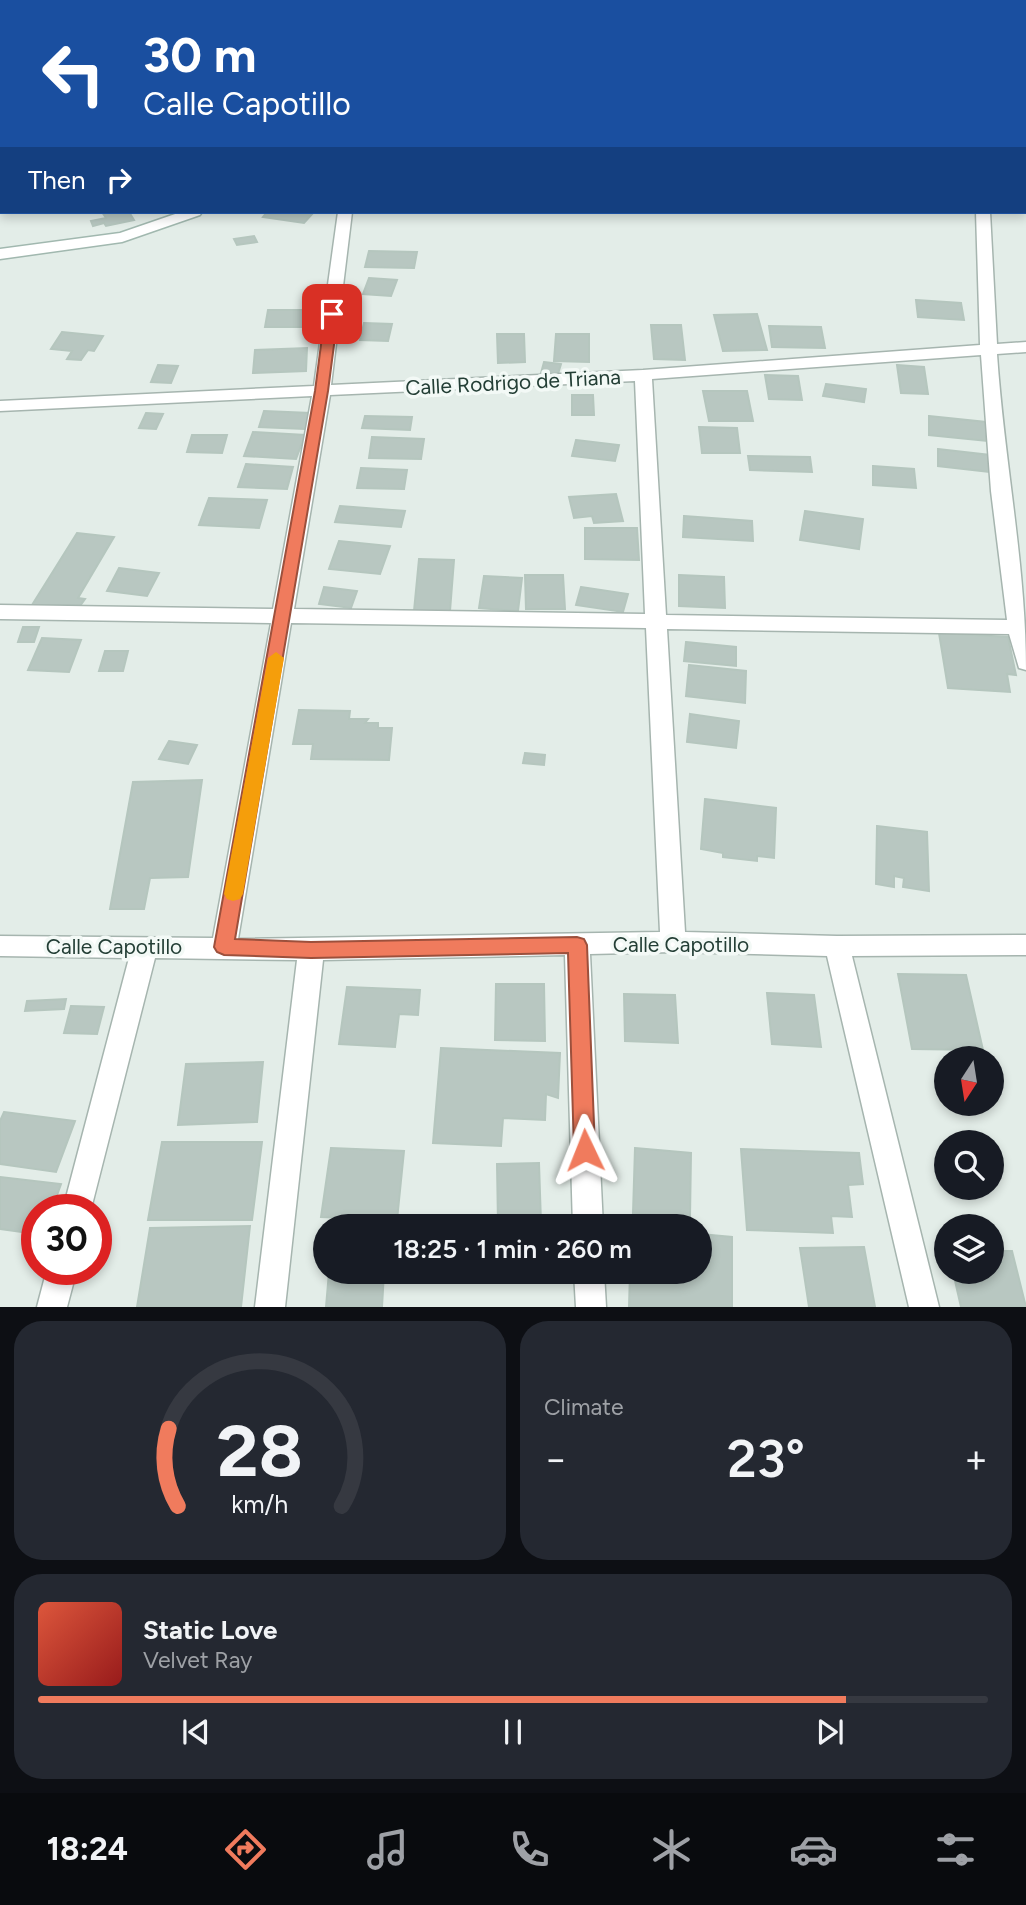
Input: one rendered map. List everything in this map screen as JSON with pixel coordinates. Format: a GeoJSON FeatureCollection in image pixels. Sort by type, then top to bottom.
{"type":"FeatureCollection","features":[{"type":"Feature","properties":{"kind":"street"},"geometry":{"type":"LineString","coordinates":[[0,254],[122,237],[189,214]]}},
{"type":"Feature","properties":{"kind":"street"},"geometry":{"type":"LineString","coordinates":[[224,947],[322,391],[345,214]]}},
{"type":"Feature","properties":{"kind":"street"},"geometry":{"type":"LineString","coordinates":[[983,214],[986,349],[992,434],[1026,663]]}},
{"type":"Feature","properties":{"kind":"street","name":"Calle Rodrigo de Triana"},"geometry":{"type":"LineString","coordinates":[[0,407],[643,375],[1026,347]]}},
{"type":"Feature","properties":{"kind":"street"},"geometry":{"type":"LineString","coordinates":[[643,375],[673,942]]}},
{"type":"Feature","properties":{"kind":"street"},"geometry":{"type":"LineString","coordinates":[[0,612],[1022,627]]}},
{"type":"Feature","properties":{"kind":"street","name":"Calle Capotillo"},"geometry":{"type":"LineString","coordinates":[[0,946],[311,950],[673,942],[837,946],[1026,945]]}},
{"type":"Feature","properties":{"kind":"street"},"geometry":{"type":"LineString","coordinates":[[577,945],[587,1214]]}},
{"type":"Feature","properties":{"kind":"street"},"geometry":{"type":"LineString","coordinates":[[837,946],[924,1307]]}},
{"type":"Feature","properties":{"kind":"street"},"geometry":{"type":"LineString","coordinates":[[81,1194],[145,947]]}},
{"type":"Feature","properties":{"kind":"street"},"geometry":{"type":"LineString","coordinates":[[270,1307],[311,950]]}},
{"type":"Feature","properties":{"kind":"street"},"geometry":{"type":"LineString","coordinates":[[590,1284],[591,1307]]}},
{"type":"Feature","properties":{"kind":"street"},"geometry":{"type":"LineString","coordinates":[[52,1307],[58,1285]]}},
{"type":"Feature","properties":{"kind":"building"},"geometry":{"type":"Polygon","coordinates":[[[103,214],[130,214],[134,220],[106,226],[104,223],[93,226],[91,221],[106,218],[103,214]]]}},
{"type":"Feature","properties":{"kind":"building"},"geometry":{"type":"Polygon","coordinates":[[[265,214],[312,214],[304,223],[263,217],[265,214]]]}},
{"type":"Feature","properties":{"kind":"building"},"geometry":{"type":"Polygon","coordinates":[[[254,236],[257,242],[237,245],[234,239],[254,236]]]}},
{"type":"Feature","properties":{"kind":"building"},"geometry":{"type":"Polygon","coordinates":[[[369,251],[417,252],[414,268],[365,267],[369,251]]]}},
{"type":"Feature","properties":{"kind":"building"},"geometry":{"type":"Polygon","coordinates":[[[369,278],[397,280],[391,296],[363,294],[369,278]]]}},
{"type":"Feature","properties":{"kind":"building"},"geometry":{"type":"Polygon","coordinates":[[[916,300],[961,303],[964,320],[918,317],[916,300]]]}},
{"type":"Feature","properties":{"kind":"building"},"geometry":{"type":"Polygon","coordinates":[[[268,310],[313,310],[310,327],[265,327],[268,310]]]}},
{"type":"Feature","properties":{"kind":"building"},"geometry":{"type":"Polygon","coordinates":[[[757,314],[767,350],[723,351],[714,315],[757,314]]]}},
{"type":"Feature","properties":{"kind":"building"},"geometry":{"type":"Polygon","coordinates":[[[364,323],[392,324],[388,341],[360,340],[364,323]]]}},
{"type":"Feature","properties":{"kind":"building"},"geometry":{"type":"Polygon","coordinates":[[[651,325],[681,325],[685,360],[654,359],[651,325]]]}},
{"type":"Feature","properties":{"kind":"building"},"geometry":{"type":"Polygon","coordinates":[[[769,326],[821,327],[825,348],[772,347],[769,326]]]}},
{"type":"Feature","properties":{"kind":"building"},"geometry":{"type":"Polygon","coordinates":[[[62,332],[103,336],[94,351],[88,350],[81,360],[67,359],[72,351],[51,349],[62,332]]]}},
{"type":"Feature","properties":{"kind":"building"},"geometry":{"type":"Polygon","coordinates":[[[497,334],[524,334],[525,362],[498,363],[497,334]]]}},
{"type":"Feature","properties":{"kind":"building"},"geometry":{"type":"Polygon","coordinates":[[[556,334],[589,334],[589,362],[554,361],[556,334]]]}},
{"type":"Feature","properties":{"kind":"building"},"geometry":{"type":"Polygon","coordinates":[[[307,348],[306,371],[253,373],[255,350],[307,348]]]}},
{"type":"Feature","properties":{"kind":"building"},"geometry":{"type":"Polygon","coordinates":[[[544,362],[561,364],[558,374],[541,373],[544,362]]]}},
{"type":"Feature","properties":{"kind":"building"},"geometry":{"type":"Polygon","coordinates":[[[158,365],[178,366],[171,383],[151,382],[158,365]]]}},
{"type":"Feature","properties":{"kind":"building"},"geometry":{"type":"Polygon","coordinates":[[[897,365],[924,367],[928,394],[901,393],[897,365]]]}},
{"type":"Feature","properties":{"kind":"building"},"geometry":{"type":"Polygon","coordinates":[[[765,375],[798,376],[802,400],[769,399],[765,375]]]}},
{"type":"Feature","properties":{"kind":"building"},"geometry":{"type":"Polygon","coordinates":[[[826,384],[866,389],[864,402],[823,396],[826,384]]]}},
{"type":"Feature","properties":{"kind":"building"},"geometry":{"type":"Polygon","coordinates":[[[703,391],[747,391],[753,421],[709,421],[703,391]]]}},
{"type":"Feature","properties":{"kind":"building"},"geometry":{"type":"Polygon","coordinates":[[[572,395],[593,395],[594,415],[572,415],[572,395]]]}},
{"type":"Feature","properties":{"kind":"building"},"geometry":{"type":"Polygon","coordinates":[[[264,411],[310,413],[305,429],[259,427],[264,411]]]}},
{"type":"Feature","properties":{"kind":"building"},"geometry":{"type":"Polygon","coordinates":[[[146,413],[163,414],[156,429],[139,428],[146,413]]]}},
{"type":"Feature","properties":{"kind":"building"},"geometry":{"type":"Polygon","coordinates":[[[365,416],[412,417],[410,430],[362,428],[365,416]]]}},
{"type":"Feature","properties":{"kind":"building"},"geometry":{"type":"Polygon","coordinates":[[[929,416],[986,422],[987,441],[929,435],[929,416]]]}},
{"type":"Feature","properties":{"kind":"building"},"geometry":{"type":"Polygon","coordinates":[[[699,427],[737,428],[740,453],[702,453],[699,427]]]}},
{"type":"Feature","properties":{"kind":"building"},"geometry":{"type":"Polygon","coordinates":[[[253,432],[305,435],[296,459],[244,456],[253,432]]]}},
{"type":"Feature","properties":{"kind":"building"},"geometry":{"type":"Polygon","coordinates":[[[192,435],[227,435],[222,453],[187,452],[192,435]]]}},
{"type":"Feature","properties":{"kind":"building"},"geometry":{"type":"Polygon","coordinates":[[[372,437],[424,439],[421,459],[369,458],[372,437]]]}},
{"type":"Feature","properties":{"kind":"building"},"geometry":{"type":"Polygon","coordinates":[[[576,440],[619,445],[615,461],[572,456],[576,440]]]}},
{"type":"Feature","properties":{"kind":"building"},"geometry":{"type":"Polygon","coordinates":[[[938,449],[990,455],[991,472],[938,466],[938,449]]]}},
{"type":"Feature","properties":{"kind":"building"},"geometry":{"type":"Polygon","coordinates":[[[748,456],[810,457],[812,472],[750,470],[748,456]]]}},
{"type":"Feature","properties":{"kind":"building"},"geometry":{"type":"Polygon","coordinates":[[[246,464],[293,467],[287,489],[238,487],[246,464]]]}},
{"type":"Feature","properties":{"kind":"building"},"geometry":{"type":"Polygon","coordinates":[[[873,466],[914,469],[916,488],[873,485],[873,466]]]}},
{"type":"Feature","properties":{"kind":"building"},"geometry":{"type":"Polygon","coordinates":[[[361,468],[407,470],[404,489],[357,488],[361,468]]]}},
{"type":"Feature","properties":{"kind":"building"},"geometry":{"type":"Polygon","coordinates":[[[616,494],[623,521],[594,523],[592,516],[574,518],[569,497],[616,494]]]}},
{"type":"Feature","properties":{"kind":"building"},"geometry":{"type":"Polygon","coordinates":[[[209,498],[267,500],[259,528],[199,525],[209,498]]]}},
{"type":"Feature","properties":{"kind":"building"},"geometry":{"type":"Polygon","coordinates":[[[340,506],[405,511],[401,527],[335,522],[340,506]]]}},
{"type":"Feature","properties":{"kind":"building"},"geometry":{"type":"Polygon","coordinates":[[[805,511],[863,519],[859,549],[800,540],[805,511]]]}},
{"type":"Feature","properties":{"kind":"building"},"geometry":{"type":"Polygon","coordinates":[[[684,516],[752,521],[753,541],[683,537],[684,516]]]}},
{"type":"Feature","properties":{"kind":"building"},"geometry":{"type":"Polygon","coordinates":[[[585,528],[637,528],[639,560],[585,559],[585,528]]]}},
{"type":"Feature","properties":{"kind":"building"},"geometry":{"type":"Polygon","coordinates":[[[77,533],[114,537],[78,598],[85,599],[80,606],[32,605],[77,533]]]}},
{"type":"Feature","properties":{"kind":"building"},"geometry":{"type":"Polygon","coordinates":[[[339,541],[390,546],[380,574],[329,569],[339,541]]]}},
{"type":"Feature","properties":{"kind":"building"},"geometry":{"type":"Polygon","coordinates":[[[419,559],[454,560],[450,611],[414,611],[419,559]]]}},
{"type":"Feature","properties":{"kind":"building"},"geometry":{"type":"Polygon","coordinates":[[[119,568],[159,573],[147,596],[107,591],[119,568]]]}},
{"type":"Feature","properties":{"kind":"building"},"geometry":{"type":"Polygon","coordinates":[[[525,575],[563,575],[565,609],[526,609],[525,575]]]}},
{"type":"Feature","properties":{"kind":"building"},"geometry":{"type":"Polygon","coordinates":[[[679,575],[724,577],[725,608],[679,606],[679,575]]]}},
{"type":"Feature","properties":{"kind":"building"},"geometry":{"type":"Polygon","coordinates":[[[484,576],[522,578],[518,611],[479,608],[484,576]]]}},
{"type":"Feature","properties":{"kind":"building"},"geometry":{"type":"Polygon","coordinates":[[[324,587],[357,591],[351,608],[319,604],[324,587]]]}},
{"type":"Feature","properties":{"kind":"building"},"geometry":{"type":"Polygon","coordinates":[[[581,587],[628,594],[623,612],[576,605],[581,587]]]}},
{"type":"Feature","properties":{"kind":"building"},"geometry":{"type":"Polygon","coordinates":[[[23,627],[39,627],[34,642],[18,642],[23,627]]]}},
{"type":"Feature","properties":{"kind":"building"},"geometry":{"type":"Polygon","coordinates":[[[939,633],[1008,637],[1016,675],[1007,674],[1010,692],[948,688],[939,633]]]}},
{"type":"Feature","properties":{"kind":"building"},"geometry":{"type":"Polygon","coordinates":[[[42,638],[81,640],[69,672],[28,670],[42,638]]]}},
{"type":"Feature","properties":{"kind":"building"},"geometry":{"type":"Polygon","coordinates":[[[686,642],[736,647],[736,666],[684,661],[686,642]]]}},
{"type":"Feature","properties":{"kind":"building"},"geometry":{"type":"Polygon","coordinates":[[[105,651],[128,651],[123,671],[99,671],[105,651]]]}},
{"type":"Feature","properties":{"kind":"building"},"geometry":{"type":"Polygon","coordinates":[[[689,665],[746,671],[745,703],[686,696],[689,665]]]}},
{"type":"Feature","properties":{"kind":"building"},"geometry":{"type":"Polygon","coordinates":[[[299,710],[350,711],[349,719],[368,719],[365,723],[378,723],[378,728],[392,728],[389,760],[311,759],[313,744],[293,744],[299,710]]]}},
{"type":"Feature","properties":{"kind":"building"},"geometry":{"type":"Polygon","coordinates":[[[690,714],[739,721],[736,748],[687,742],[690,714]]]}},
{"type":"Feature","properties":{"kind":"building"},"geometry":{"type":"Polygon","coordinates":[[[169,741],[197,745],[188,764],[159,759],[169,741]]]}},
{"type":"Feature","properties":{"kind":"building"},"geometry":{"type":"Polygon","coordinates":[[[525,753],[545,755],[544,765],[523,763],[525,753]]]}},
{"type":"Feature","properties":{"kind":"building"},"geometry":{"type":"Polygon","coordinates":[[[202,780],[188,877],[150,878],[144,909],[110,909],[133,782],[202,780]]]}},
{"type":"Feature","properties":{"kind":"building"},"geometry":{"type":"Polygon","coordinates":[[[705,799],[776,808],[774,858],[757,856],[757,861],[723,857],[723,853],[701,849],[705,799]]]}},
{"type":"Feature","properties":{"kind":"building"},"geometry":{"type":"Polygon","coordinates":[[[877,826],[927,832],[929,891],[903,887],[904,878],[894,876],[894,887],[876,884],[877,826]]]}},
{"type":"Feature","properties":{"kind":"building"},"geometry":{"type":"Polygon","coordinates":[[[898,974],[966,975],[982,1046],[912,1049],[898,974]]]}},
{"type":"Feature","properties":{"kind":"building"},"geometry":{"type":"Polygon","coordinates":[[[496,984],[544,984],[545,1041],[495,1040],[496,984]]]}},
{"type":"Feature","properties":{"kind":"building"},"geometry":{"type":"Polygon","coordinates":[[[347,987],[420,990],[418,1015],[399,1014],[395,1047],[339,1044],[347,987]]]}},
{"type":"Feature","properties":{"kind":"building"},"geometry":{"type":"Polygon","coordinates":[[[767,993],[814,995],[821,1047],[772,1044],[767,993]]]}},
{"type":"Feature","properties":{"kind":"building"},"geometry":{"type":"Polygon","coordinates":[[[624,994],[675,995],[678,1043],[625,1041],[624,994]]]}},
{"type":"Feature","properties":{"kind":"building"},"geometry":{"type":"Polygon","coordinates":[[[66,999],[64,1009],[25,1011],[27,1001],[66,999]]]}},
{"type":"Feature","properties":{"kind":"building"},"geometry":{"type":"Polygon","coordinates":[[[71,1006],[104,1007],[97,1034],[64,1033],[71,1006]]]}},
{"type":"Feature","properties":{"kind":"building"},"geometry":{"type":"Polygon","coordinates":[[[441,1048],[560,1053],[558,1098],[546,1094],[545,1120],[503,1118],[501,1146],[433,1143],[441,1048]]]}},
{"type":"Feature","properties":{"kind":"building"},"geometry":{"type":"Polygon","coordinates":[[[263,1062],[257,1122],[178,1125],[186,1064],[263,1062]]]}},
{"type":"Feature","properties":{"kind":"building"},"geometry":{"type":"Polygon","coordinates":[[[4,1112],[75,1121],[56,1172],[0,1164],[0,1121],[4,1112]]]}},
{"type":"Feature","properties":{"kind":"building"},"geometry":{"type":"Polygon","coordinates":[[[162,1142],[262,1142],[252,1220],[148,1220],[162,1142]]]}},
{"type":"Feature","properties":{"kind":"building"},"geometry":{"type":"Polygon","coordinates":[[[331,1148],[404,1151],[398,1214],[321,1214],[331,1148]]]}},
{"type":"Feature","properties":{"kind":"building"},"geometry":{"type":"Polygon","coordinates":[[[635,1148],[691,1153],[690,1214],[633,1213],[635,1148]]]}},
{"type":"Feature","properties":{"kind":"building"},"geometry":{"type":"Polygon","coordinates":[[[741,1149],[859,1153],[863,1184],[848,1185],[852,1217],[831,1216],[833,1233],[747,1230],[741,1149]]]}},
{"type":"Feature","properties":{"kind":"building"},"geometry":{"type":"Polygon","coordinates":[[[539,1163],[541,1214],[498,1214],[497,1164],[539,1163]]]}},
{"type":"Feature","properties":{"kind":"building"},"geometry":{"type":"Polygon","coordinates":[[[0,1177],[61,1184],[57,1194],[21,1194],[21,1232],[0,1229],[0,1177]]]}},
{"type":"Feature","properties":{"kind":"building"},"geometry":{"type":"Polygon","coordinates":[[[250,1226],[241,1307],[137,1307],[150,1228],[250,1226]]]}},
{"type":"Feature","properties":{"kind":"building"},"geometry":{"type":"Polygon","coordinates":[[[712,1235],[732,1237],[732,1307],[629,1307],[630,1284],[712,1284],[712,1235]]]}},
{"type":"Feature","properties":{"kind":"building"},"geometry":{"type":"Polygon","coordinates":[[[864,1247],[875,1307],[809,1307],[800,1248],[864,1247]]]}},
{"type":"Feature","properties":{"kind":"building"},"geometry":{"type":"Polygon","coordinates":[[[1004,1251],[1012,1251],[1026,1307],[961,1307],[956,1284],[1004,1284],[1004,1251]]]}},
{"type":"Feature","properties":{"kind":"building"},"geometry":{"type":"Polygon","coordinates":[[[328,1284],[383,1284],[382,1307],[326,1307],[328,1284]]]}},
{"type":"Feature","properties":{"kind":"slow traffic"},"geometry":{"type":"LineString","coordinates":[[233,894],[276,658]]}},
{"type":"Feature","properties":{"kind":"route"},"geometry":{"type":"LineString","coordinates":[[332,314],[322,391],[224,947],[311,950],[577,945],[585,1150]]}}]}
